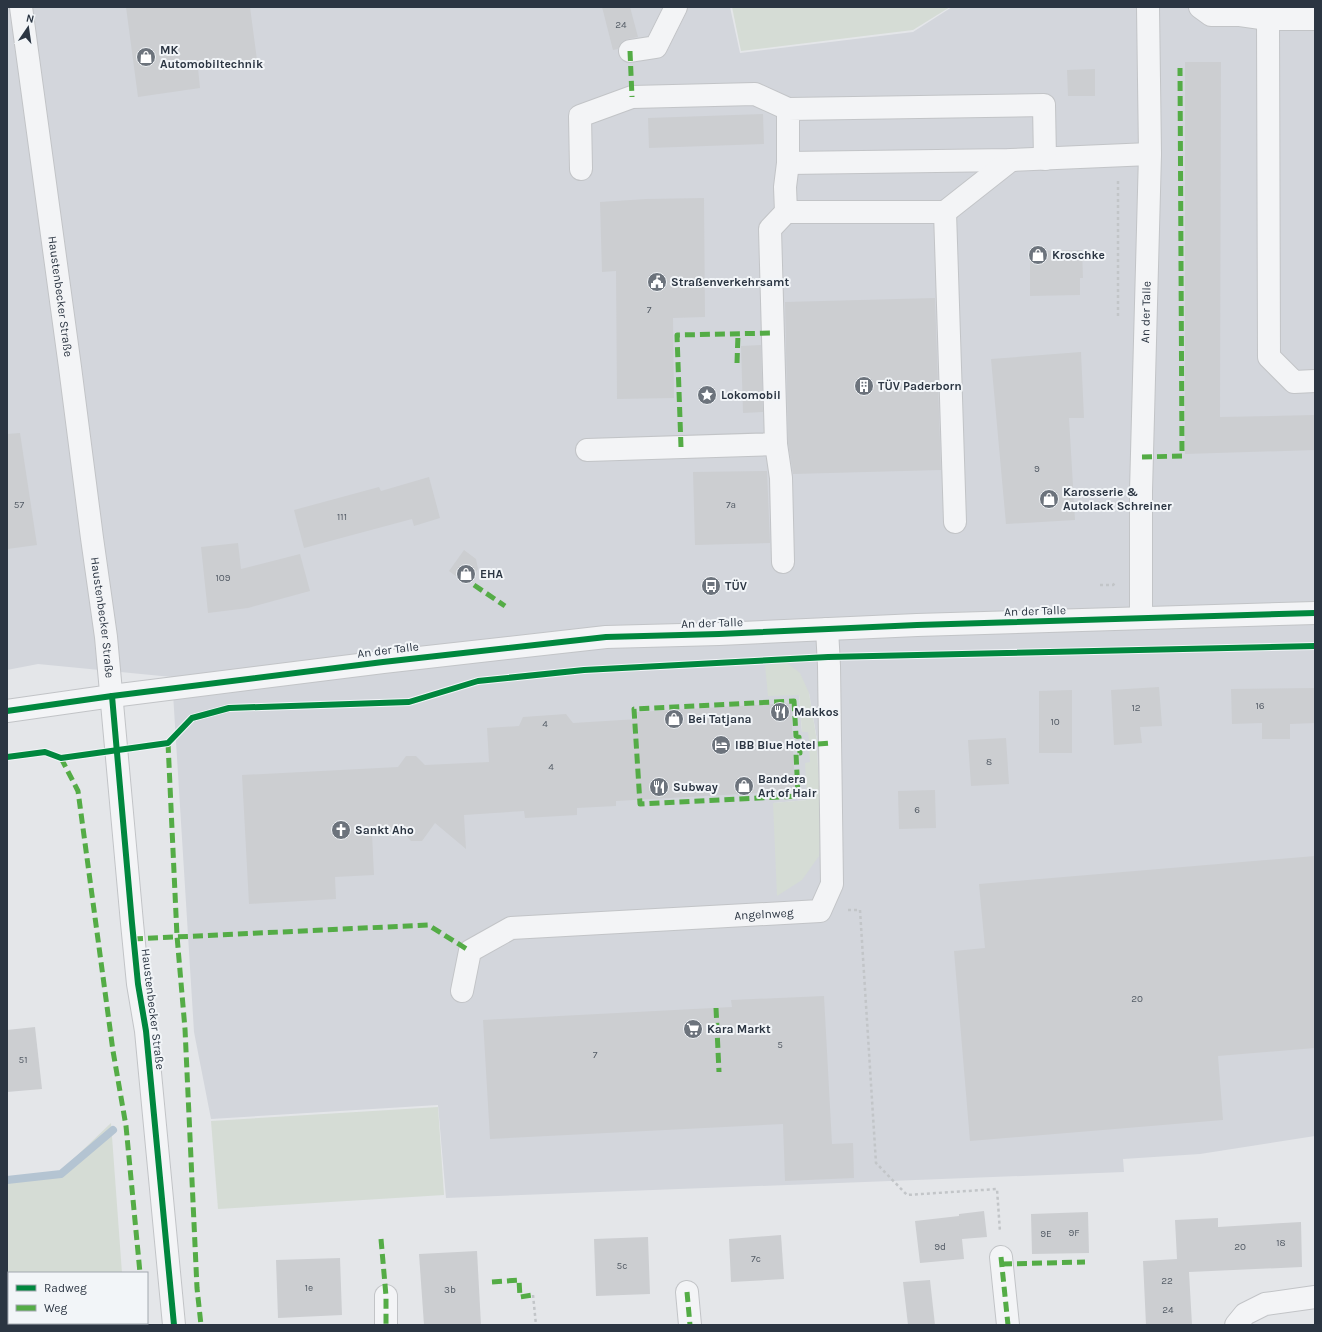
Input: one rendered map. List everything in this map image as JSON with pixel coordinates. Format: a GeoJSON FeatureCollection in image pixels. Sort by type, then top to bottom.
{"type":"FeatureCollection","features":[{"type":"Feature","properties":{"kind":"street","name":"Haustenbecker Straße"},"geometry":{"type":"LineString","coordinates":[[21,7],[106,637],[132,931],[138,984],[146,1031],[174,1325]]}},
{"type":"Feature","properties":{"kind":"street"},"geometry":{"type":"LineString","coordinates":[[630,51],[656,47],[676,7]]}},
{"type":"Feature","properties":{"kind":"street","name":"An der Talle"},"geometry":{"type":"LineString","coordinates":[[1141,618],[1141,491],[1150,154],[1148,7]]}},
{"type":"Feature","properties":{"kind":"street"},"geometry":{"type":"LineString","coordinates":[[1200,7],[1211,15],[1240,15],[1268,19],[1315,19]]}},
{"type":"Feature","properties":{"kind":"street"},"geometry":{"type":"LineString","coordinates":[[1268,19],[1269,357],[1294,382],[1315,381]]}},
{"type":"Feature","properties":{"kind":"street"},"geometry":{"type":"LineString","coordinates":[[581,169],[580,116],[632,97],[755,94],[788,109],[1044,105],[1045,159]]}},
{"type":"Feature","properties":{"kind":"street"},"geometry":{"type":"LineString","coordinates":[[783,562],[782,478],[776,444],[770,229],[786,212],[785,187],[788,164],[788,109]]}},
{"type":"Feature","properties":{"kind":"street"},"geometry":{"type":"LineString","coordinates":[[788,164],[1011,160],[1150,154]]}},
{"type":"Feature","properties":{"kind":"street"},"geometry":{"type":"LineString","coordinates":[[786,212],[946,212],[1011,160]]}},
{"type":"Feature","properties":{"kind":"street"},"geometry":{"type":"LineString","coordinates":[[946,212],[955,522]]}},
{"type":"Feature","properties":{"kind":"street"},"geometry":{"type":"LineString","coordinates":[[587,450],[776,444]]}},
{"type":"Feature","properties":{"kind":"street","name":"An der Talle"},"geometry":{"type":"LineString","coordinates":[[7,711],[112,696],[447,654],[606,637],[1315,613]]}},
{"type":"Feature","properties":{"kind":"street"},"geometry":{"type":"LineString","coordinates":[[820,911],[832,884],[829,666],[827,629]]}},
{"type":"Feature","properties":{"kind":"street","name":"Angelnweg"},"geometry":{"type":"LineString","coordinates":[[462,991],[470,951],[511,928],[820,911]]}},
{"type":"Feature","properties":{"kind":"street"},"geometry":{"type":"LineString","coordinates":[[1001,1257],[1008,1325]]}},
{"type":"Feature","properties":{"kind":"street"},"geometry":{"type":"LineString","coordinates":[[687,1292],[690,1325]]}},
{"type":"Feature","properties":{"kind":"street"},"geometry":{"type":"LineString","coordinates":[[386,1296],[386,1325]]}},
{"type":"Feature","properties":{"kind":"street"},"geometry":{"type":"LineString","coordinates":[[1236,1325],[1245,1314],[1265,1304],[1315,1297]]}},
{"type":"Feature","properties":{"kind":"path"},"geometry":{"type":"LineString","coordinates":[[820,911],[860,910],[876,1163],[907,1195],[997,1189],[1001,1257]]}},
{"type":"Feature","properties":{"kind":"path"},"geometry":{"type":"LineString","coordinates":[[533,1295],[536,1325]]}},
{"type":"Feature","properties":{"kind":"shaded area"},"geometry":{"type":"Polygon","coordinates":[[[7,7],[730,7],[740,53],[913,32],[952,7],[1315,7],[1315,1136],[1200,1154],[1123,1159],[1124,1172],[446,1198],[438,1105],[211,1119],[194,1032],[172,677],[38,664],[7,670],[7,7]],[[809,693],[799,695],[802,732],[808,732],[817,741],[817,740],[809,693]],[[817,750],[810,762],[807,800],[773,803],[821,820],[817,750]]]}},
{"type":"Feature","properties":{"kind":"shaded area"},"geometry":{"type":"Polygon","coordinates":[[[732,7],[950,7],[913,30],[741,51],[732,7]]]}},
{"type":"Feature","properties":{"kind":"shaded area"},"geometry":{"type":"Polygon","coordinates":[[[787,663],[800,673],[809,693],[817,741],[809,741],[808,732],[802,732],[799,695],[768,696],[765,665],[787,663]]]}},
{"type":"Feature","properties":{"kind":"shaded area"},"geometry":{"type":"Polygon","coordinates":[[[809,750],[817,750],[821,820],[819,856],[802,880],[777,896],[773,803],[807,800],[805,763],[810,762],[809,750]]]}},
{"type":"Feature","properties":{"kind":"shaded area"},"geometry":{"type":"Polygon","coordinates":[[[438,1107],[444,1195],[218,1209],[211,1121],[438,1107]]]}},
{"type":"Feature","properties":{"kind":"shaded area"},"geometry":{"type":"Polygon","coordinates":[[[111,1123],[122,1272],[8,1272],[7,1313],[7,1177],[61,1171],[111,1123]]]}},
{"type":"Feature","properties":{"kind":"shaded area"},"geometry":{"type":"Polygon","coordinates":[[[7,1316],[8,1324],[127,1324],[127,1325],[7,1325],[7,1316]]]}},
{"type":"Feature","properties":{"kind":"building"},"geometry":{"type":"Polygon","coordinates":[[[126,7],[250,7],[257,60],[198,68],[200,88],[138,97],[126,7]]]}},
{"type":"Feature","properties":{"kind":"building"},"geometry":{"type":"Polygon","coordinates":[[[602,7],[630,7],[638,37],[623,41],[618,49],[613,50],[602,7]]]}},
{"type":"Feature","properties":{"kind":"building"},"geometry":{"type":"Polygon","coordinates":[[[1185,62],[1221,62],[1220,417],[1315,415],[1315,450],[1185,454],[1185,62]]]}},
{"type":"Feature","properties":{"kind":"building"},"geometry":{"type":"Polygon","coordinates":[[[1095,69],[1095,96],[1068,96],[1067,70],[1095,69]]]}},
{"type":"Feature","properties":{"kind":"building"},"geometry":{"type":"Polygon","coordinates":[[[763,114],[764,144],[649,148],[648,118],[763,114]]]}},
{"type":"Feature","properties":{"kind":"building"},"geometry":{"type":"Polygon","coordinates":[[[704,198],[705,317],[673,318],[674,398],[617,399],[616,271],[602,272],[600,202],[646,199],[704,198]]]}},
{"type":"Feature","properties":{"kind":"building"},"geometry":{"type":"Polygon","coordinates":[[[1082,250],[1083,278],[1080,278],[1080,295],[1030,296],[1030,251],[1082,250]]]}},
{"type":"Feature","properties":{"kind":"building","name":"TÜV Paderborn"},"geometry":{"type":"Polygon","coordinates":[[[935,298],[941,470],[793,474],[788,443],[785,302],[935,298]]]}},
{"type":"Feature","properties":{"kind":"building"},"geometry":{"type":"Polygon","coordinates":[[[761,345],[763,412],[743,413],[741,346],[761,345]]]}},
{"type":"Feature","properties":{"kind":"building"},"geometry":{"type":"Polygon","coordinates":[[[1081,352],[1084,418],[1069,418],[1075,520],[1006,524],[991,359],[1081,352]]]}},
{"type":"Feature","properties":{"kind":"building"},"geometry":{"type":"Polygon","coordinates":[[[20,433],[37,545],[7,549],[7,434],[20,433]]]}},
{"type":"Feature","properties":{"kind":"building"},"geometry":{"type":"Polygon","coordinates":[[[767,471],[770,543],[695,545],[693,472],[767,471]]]}},
{"type":"Feature","properties":{"kind":"building"},"geometry":{"type":"Polygon","coordinates":[[[429,477],[440,518],[414,526],[412,519],[304,548],[294,510],[379,487],[381,491],[429,477]]]}},
{"type":"Feature","properties":{"kind":"building"},"geometry":{"type":"Polygon","coordinates":[[[238,543],[241,569],[300,554],[310,591],[248,608],[208,613],[201,547],[238,543]]]}},
{"type":"Feature","properties":{"kind":"building"},"geometry":{"type":"Polygon","coordinates":[[[464,550],[476,559],[478,569],[472,578],[461,580],[449,571],[464,550]]]}},
{"type":"Feature","properties":{"kind":"building"},"geometry":{"type":"Polygon","coordinates":[[[1159,687],[1162,726],[1140,727],[1142,743],[1114,745],[1111,690],[1159,687]]]}},
{"type":"Feature","properties":{"kind":"building"},"geometry":{"type":"Polygon","coordinates":[[[1315,688],[1315,723],[1290,724],[1290,739],[1262,739],[1262,723],[1232,724],[1231,689],[1315,688]]]}},
{"type":"Feature","properties":{"kind":"building"},"geometry":{"type":"Polygon","coordinates":[[[1072,690],[1072,753],[1039,753],[1039,691],[1072,690]]]}},
{"type":"Feature","properties":{"kind":"building"},"geometry":{"type":"Polygon","coordinates":[[[791,703],[795,791],[616,801],[616,806],[577,808],[577,815],[525,818],[524,811],[464,815],[466,849],[435,823],[422,841],[411,841],[403,832],[372,834],[374,875],[335,877],[336,899],[249,904],[242,775],[398,767],[406,756],[416,756],[425,765],[489,762],[487,728],[519,726],[523,717],[566,714],[573,723],[638,719],[637,712],[791,703]]]}},
{"type":"Feature","properties":{"kind":"building"},"geometry":{"type":"Polygon","coordinates":[[[1006,738],[1009,784],[971,786],[968,740],[1006,738]]]}},
{"type":"Feature","properties":{"kind":"building"},"geometry":{"type":"Polygon","coordinates":[[[935,790],[936,828],[899,829],[898,791],[935,790]]]}},
{"type":"Feature","properties":{"kind":"building"},"geometry":{"type":"Polygon","coordinates":[[[1315,856],[1315,1048],[1218,1056],[1223,1120],[970,1141],[954,951],[985,948],[979,884],[1315,856]]]}},
{"type":"Feature","properties":{"kind":"building"},"geometry":{"type":"Polygon","coordinates":[[[824,996],[832,1144],[853,1143],[854,1178],[785,1181],[783,1124],[490,1139],[483,1020],[732,1007],[731,1000],[824,996]]]}},
{"type":"Feature","properties":{"kind":"building"},"geometry":{"type":"Polygon","coordinates":[[[35,1027],[42,1089],[7,1092],[7,1030],[35,1027]]]}},
{"type":"Feature","properties":{"kind":"building"},"geometry":{"type":"Polygon","coordinates":[[[984,1211],[987,1237],[962,1239],[964,1259],[920,1263],[915,1221],[959,1216],[959,1214],[984,1211]]]}},
{"type":"Feature","properties":{"kind":"building"},"geometry":{"type":"Polygon","coordinates":[[[1088,1212],[1089,1253],[1032,1254],[1031,1214],[1088,1212]]]}},
{"type":"Feature","properties":{"kind":"building"},"geometry":{"type":"Polygon","coordinates":[[[1218,1218],[1218,1227],[1301,1222],[1302,1267],[1189,1272],[1192,1325],[1146,1325],[1143,1261],[1177,1259],[1175,1220],[1218,1218]]]}},
{"type":"Feature","properties":{"kind":"building"},"geometry":{"type":"Polygon","coordinates":[[[781,1235],[784,1279],[731,1282],[729,1239],[781,1235]]]}},
{"type":"Feature","properties":{"kind":"building"},"geometry":{"type":"Polygon","coordinates":[[[648,1237],[650,1294],[596,1296],[594,1239],[648,1237]]]}},
{"type":"Feature","properties":{"kind":"building"},"geometry":{"type":"Polygon","coordinates":[[[477,1251],[481,1325],[424,1325],[419,1254],[477,1251]]]}},
{"type":"Feature","properties":{"kind":"building"},"geometry":{"type":"Polygon","coordinates":[[[340,1258],[342,1315],[278,1318],[276,1260],[340,1258]]]}},
{"type":"Feature","properties":{"kind":"building"},"geometry":{"type":"Polygon","coordinates":[[[930,1280],[935,1325],[908,1325],[903,1282],[930,1280]]]}},
{"type":"Feature","properties":{"kind":"waterway"},"geometry":{"type":"LineString","coordinates":[[7,1180],[61,1174],[113,1130]]}},
{"type":"Feature","properties":{"kind":"marked path"},"geometry":{"type":"LineString","coordinates":[[630,51],[632,97]]}},
{"type":"Feature","properties":{"kind":"marked path"},"geometry":{"type":"LineString","coordinates":[[1142,457],[1182,456],[1180,68]]}},
{"type":"Feature","properties":{"kind":"marked path"},"geometry":{"type":"LineString","coordinates":[[681,447],[677,335],[773,333]]}},
{"type":"Feature","properties":{"kind":"marked path"},"geometry":{"type":"LineString","coordinates":[[737,363],[738,334]]}},
{"type":"Feature","properties":{"kind":"marked path"},"geometry":{"type":"LineString","coordinates":[[474,585],[505,606]]}},
{"type":"Feature","properties":{"kind":"marked path"},"geometry":{"type":"LineString","coordinates":[[794,701],[796,736],[799,737],[800,753],[796,753],[798,796],[640,804],[634,709],[794,701]]}},
{"type":"Feature","properties":{"kind":"marked path"},"geometry":{"type":"LineString","coordinates":[[168,743],[177,936],[185,1029],[197,1288],[201,1325]]}},
{"type":"Feature","properties":{"kind":"marked path"},"geometry":{"type":"LineString","coordinates":[[818,744],[830,743]]}},
{"type":"Feature","properties":{"kind":"marked path"},"geometry":{"type":"LineString","coordinates":[[795,745],[812,744]]}},
{"type":"Feature","properties":{"kind":"marked path"},"geometry":{"type":"LineString","coordinates":[[61,758],[78,791],[113,1051],[126,1126],[140,1272]]}},
{"type":"Feature","properties":{"kind":"marked path"},"geometry":{"type":"LineString","coordinates":[[133,939],[428,925],[470,951]]}},
{"type":"Feature","properties":{"kind":"marked path"},"geometry":{"type":"LineString","coordinates":[[716,1008],[719,1072]]}},
{"type":"Feature","properties":{"kind":"marked path"},"geometry":{"type":"LineString","coordinates":[[381,1239],[386,1296],[386,1325]]}},
{"type":"Feature","properties":{"kind":"marked path"},"geometry":{"type":"LineString","coordinates":[[1001,1257],[1008,1325]]}},
{"type":"Feature","properties":{"kind":"marked path"},"geometry":{"type":"LineString","coordinates":[[1002,1264],[1085,1262]]}},
{"type":"Feature","properties":{"kind":"marked path"},"geometry":{"type":"LineString","coordinates":[[492,1282],[519,1280],[520,1297],[533,1295]]}},
{"type":"Feature","properties":{"kind":"marked path"},"geometry":{"type":"LineString","coordinates":[[687,1292],[690,1325]]}},
{"type":"Feature","properties":{"kind":"cycle path"},"geometry":{"type":"LineString","coordinates":[[7,711],[112,696],[383,662],[606,637],[719,634],[917,625],[1315,613]]}},
{"type":"Feature","properties":{"kind":"cycle path"},"geometry":{"type":"LineString","coordinates":[[7,757],[45,752],[61,758],[168,743],[192,718],[229,708],[409,702],[478,681],[584,670],[828,657],[1315,646]]}},
{"type":"Feature","properties":{"kind":"cycle path"},"geometry":{"type":"LineString","coordinates":[[112,696],[138,984],[146,1031],[174,1325]]}},
{"type":"Feature","properties":{"kind":"place","name":"MK Automobiltechnik"},"geometry":{"type":"Point","coordinates":[146,57]}},
{"type":"Feature","properties":{"kind":"place","name":"Kroschke"},"geometry":{"type":"Point","coordinates":[1038,255]}},
{"type":"Feature","properties":{"kind":"place","name":"Straßenverkehrsamt"},"geometry":{"type":"Point","coordinates":[657,282]}},
{"type":"Feature","properties":{"kind":"place","name":"TÜV Paderborn"},"geometry":{"type":"Point","coordinates":[864,386]}},
{"type":"Feature","properties":{"kind":"place","name":"Lokomobil"},"geometry":{"type":"Point","coordinates":[707,395]}},
{"type":"Feature","properties":{"kind":"place","name":"Karosserie & Autolack Schreiner"},"geometry":{"type":"Point","coordinates":[1049,499]}},
{"type":"Feature","properties":{"kind":"place","name":"EHA"},"geometry":{"type":"Point","coordinates":[466,574]}},
{"type":"Feature","properties":{"kind":"place","name":"TÜV"},"geometry":{"type":"Point","coordinates":[711,586]}},
{"type":"Feature","properties":{"kind":"place","name":"Makkos"},"geometry":{"type":"Point","coordinates":[780,712]}},
{"type":"Feature","properties":{"kind":"place","name":"Bei Tatjana"},"geometry":{"type":"Point","coordinates":[674,719]}},
{"type":"Feature","properties":{"kind":"place","name":"IBB Blue Hotel"},"geometry":{"type":"Point","coordinates":[721,745]}},
{"type":"Feature","properties":{"kind":"place","name":"Bandera Art of Hair"},"geometry":{"type":"Point","coordinates":[744,786]}},
{"type":"Feature","properties":{"kind":"place","name":"Subway"},"geometry":{"type":"Point","coordinates":[659,787]}},
{"type":"Feature","properties":{"kind":"place","name":"Sankt Aho"},"geometry":{"type":"Point","coordinates":[341,830]}},
{"type":"Feature","properties":{"kind":"place","name":"Kara Markt"},"geometry":{"type":"Point","coordinates":[693,1029]}}]}
